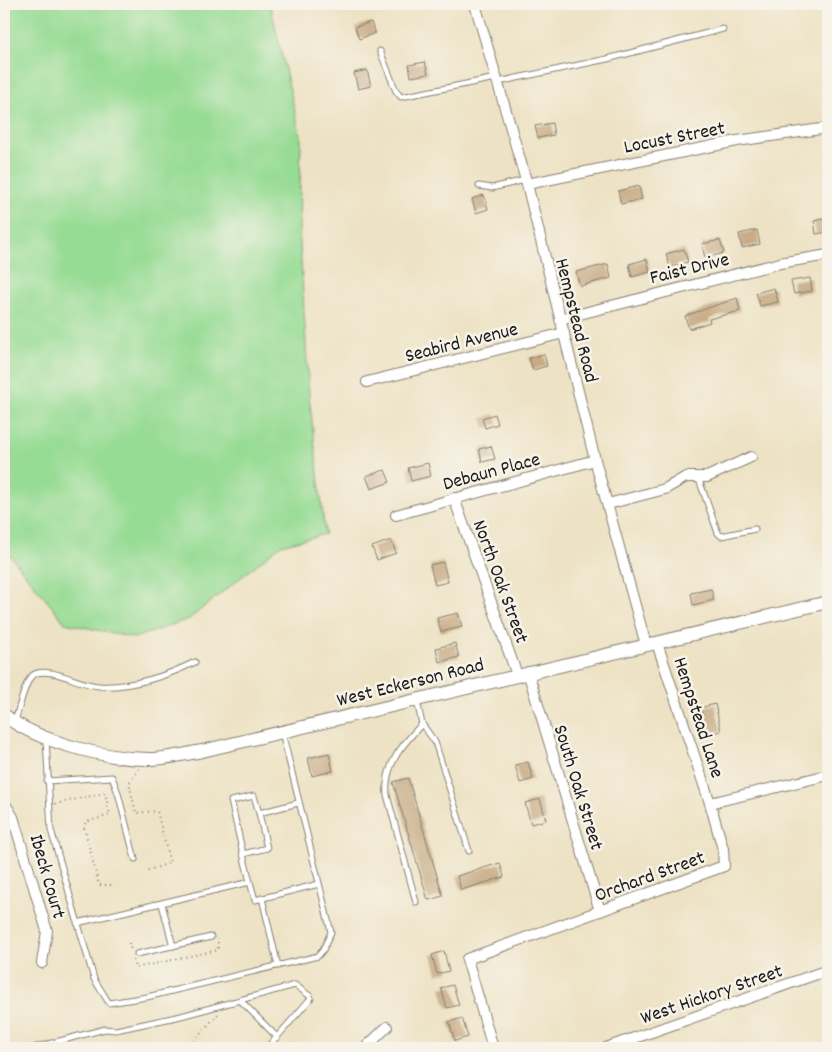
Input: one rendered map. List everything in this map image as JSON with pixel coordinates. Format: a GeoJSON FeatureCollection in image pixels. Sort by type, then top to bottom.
{"type":"FeatureCollection","features":[{"type":"Feature","properties":{"kind":"street","name":"Hempstead Road"},"geometry":{"type":"LineString","coordinates":[[475,4],[526,182],[595,460],[651,644]]}},
{"type":"Feature","properties":{"kind":"street","name":"Locust Street"},"geometry":{"type":"LineString","coordinates":[[526,182],[737,141],[828,128]]}},
{"type":"Feature","properties":{"kind":"street","name":"Faist Drive"},"geometry":{"type":"LineString","coordinates":[[560,319],[780,263],[828,255]]}},
{"type":"Feature","properties":{"kind":"street","name":"Seabird Avenue"},"geometry":{"type":"LineString","coordinates":[[367,382],[564,333]]}},
{"type":"Feature","properties":{"kind":"street"},"geometry":{"type":"LineString","coordinates":[[608,504],[666,489],[686,477],[707,477],[751,458]]}},
{"type":"Feature","properties":{"kind":"street","name":"Debaun Place"},"geometry":{"type":"LineString","coordinates":[[396,515],[595,460]]}},
{"type":"Feature","properties":{"kind":"street","name":"North Oak Street"},"geometry":{"type":"LineString","coordinates":[[454,498],[522,673]]}},
{"type":"Feature","properties":{"kind":"street","name":"West Eckerson Road"},"geometry":{"type":"LineString","coordinates":[[9,718],[46,737],[86,752],[150,759],[202,751],[522,673],[828,602]]}},
{"type":"Feature","properties":{"kind":"street","name":"Hempstead Lane"},"geometry":{"type":"LineString","coordinates":[[651,644],[710,803]]}},
{"type":"Feature","properties":{"kind":"street","name":"South Oak Street"},"geometry":{"type":"LineString","coordinates":[[522,673],[600,911]]}},
{"type":"Feature","properties":{"kind":"street"},"geometry":{"type":"LineString","coordinates":[[710,803],[828,775]]}},
{"type":"Feature","properties":{"kind":"street","name":"Ibeck Court"},"geometry":{"type":"LineString","coordinates":[[4,801],[13,817],[47,931],[42,964]]}},
{"type":"Feature","properties":{"kind":"street","name":"Orchard Street"},"geometry":{"type":"LineString","coordinates":[[492,1048],[467,959],[724,866],[723,849],[710,803]]}},
{"type":"Feature","properties":{"kind":"street","name":"West Hickory Street"},"geometry":{"type":"LineString","coordinates":[[606,1048],[828,970]]}},
{"type":"Feature","properties":{"kind":"street"},"geometry":{"type":"LineString","coordinates":[[365,1048],[387,1027]]}},
{"type":"Feature","properties":{"kind":"lane"},"geometry":{"type":"LineString","coordinates":[[380,51],[396,91],[401,97],[607,59],[723,29]]}},
{"type":"Feature","properties":{"kind":"lane"},"geometry":{"type":"LineString","coordinates":[[479,186],[492,188],[526,182]]}},
{"type":"Feature","properties":{"kind":"lane"},"geometry":{"type":"LineString","coordinates":[[698,477],[718,533],[721,536],[755,529]]}},
{"type":"Feature","properties":{"kind":"lane"},"geometry":{"type":"LineString","coordinates":[[9,718],[28,680],[38,673],[52,672],[89,685],[111,686],[159,676],[195,662]]}},
{"type":"Feature","properties":{"kind":"lane"},"geometry":{"type":"LineString","coordinates":[[416,699],[422,724],[435,742],[469,851]]}},
{"type":"Feature","properties":{"kind":"lane"},"geometry":{"type":"LineString","coordinates":[[416,902],[387,795],[386,784],[387,771],[407,741],[422,724]]}},
{"type":"Feature","properties":{"kind":"lane"},"geometry":{"type":"LineString","coordinates":[[46,737],[47,781],[52,830],[94,979],[109,1003],[147,997],[278,966],[318,956],[323,950],[331,932],[282,732]]}},
{"type":"Feature","properties":{"kind":"lane"},"geometry":{"type":"LineString","coordinates":[[47,781],[112,778],[118,793],[135,859]]}},
{"type":"Feature","properties":{"kind":"lane"},"geometry":{"type":"LineString","coordinates":[[243,854],[267,848],[254,796],[231,801],[243,854],[254,900],[319,884]]}},
{"type":"Feature","properties":{"kind":"lane"},"geometry":{"type":"LineString","coordinates":[[259,813],[298,803]]}},
{"type":"Feature","properties":{"kind":"lane"},"geometry":{"type":"LineString","coordinates":[[77,923],[250,882]]}},
{"type":"Feature","properties":{"kind":"lane"},"geometry":{"type":"LineString","coordinates":[[262,898],[278,966]]}},
{"type":"Feature","properties":{"kind":"lane"},"geometry":{"type":"LineString","coordinates":[[162,904],[173,946]]}},
{"type":"Feature","properties":{"kind":"lane"},"geometry":{"type":"LineString","coordinates":[[137,954],[211,937]]}},
{"type":"Feature","properties":{"kind":"lane"},"geometry":{"type":"LineString","coordinates":[[33,1048],[105,1029],[116,1030],[295,985],[311,998],[266,1048]]}},
{"type":"Feature","properties":{"kind":"lane"},"geometry":{"type":"LineString","coordinates":[[240,1000],[277,1037]]}},
{"type":"Feature","properties":{"kind":"path"},"geometry":{"type":"LineString","coordinates":[[141,768],[130,779],[129,783],[136,813],[157,811],[170,863],[146,870]]}},
{"type":"Feature","properties":{"kind":"path"},"geometry":{"type":"LineString","coordinates":[[50,805],[104,793],[110,816],[86,822],[84,827],[99,885],[112,884]]}},
{"type":"Feature","properties":{"kind":"path"},"geometry":{"type":"LineString","coordinates":[[133,959],[135,968],[218,950],[218,938]]}},
{"type":"Feature","properties":{"kind":"path"},"geometry":{"type":"LineString","coordinates":[[129,943],[131,951]]}},
{"type":"Feature","properties":{"kind":"path"},"geometry":{"type":"LineString","coordinates":[[186,1048],[228,1003]]}},
{"type":"Feature","properties":{"kind":"green space"},"geometry":{"type":"Polygon","coordinates":[[[4,4],[270,4],[301,138],[299,227],[309,395],[325,534],[281,545],[189,619],[134,638],[65,623],[4,548],[4,4]]]}},
{"type":"Feature","properties":{"kind":"building"},"geometry":{"type":"Polygon","coordinates":[[[371,22],[375,33],[359,39],[355,27],[371,22]]]}},
{"type":"Feature","properties":{"kind":"building"},"geometry":{"type":"Polygon","coordinates":[[[425,62],[428,74],[411,77],[409,65],[425,62]]]}},
{"type":"Feature","properties":{"kind":"building"},"geometry":{"type":"Polygon","coordinates":[[[367,70],[371,86],[358,89],[354,73],[367,70]]]}},
{"type":"Feature","properties":{"kind":"building"},"geometry":{"type":"Polygon","coordinates":[[[552,123],[554,135],[538,138],[535,126],[552,123]]]}},
{"type":"Feature","properties":{"kind":"building"},"geometry":{"type":"Polygon","coordinates":[[[639,186],[642,199],[621,204],[618,191],[639,186]]]}},
{"type":"Feature","properties":{"kind":"building"},"geometry":{"type":"Polygon","coordinates":[[[484,195],[488,209],[476,213],[472,199],[484,195]]]}},
{"type":"Feature","properties":{"kind":"building"},"geometry":{"type":"Polygon","coordinates":[[[828,218],[828,232],[816,234],[814,221],[828,218]]]}},
{"type":"Feature","properties":{"kind":"building"},"geometry":{"type":"Polygon","coordinates":[[[757,230],[760,244],[742,248],[739,234],[757,230]]]}},
{"type":"Feature","properties":{"kind":"building"},"geometry":{"type":"Polygon","coordinates":[[[720,240],[724,253],[705,258],[702,244],[720,240]]]}},
{"type":"Feature","properties":{"kind":"building"},"geometry":{"type":"Polygon","coordinates":[[[684,249],[688,262],[670,267],[666,254],[684,249]]]}},
{"type":"Feature","properties":{"kind":"building"},"geometry":{"type":"Polygon","coordinates":[[[647,259],[650,272],[632,277],[629,264],[647,259]]]}},
{"type":"Feature","properties":{"kind":"building"},"geometry":{"type":"Polygon","coordinates":[[[608,264],[611,278],[580,286],[576,272],[608,264]]]}},
{"type":"Feature","properties":{"kind":"building"},"geometry":{"type":"Polygon","coordinates":[[[810,278],[812,291],[794,294],[791,281],[810,278]]]}},
{"type":"Feature","properties":{"kind":"building"},"geometry":{"type":"Polygon","coordinates":[[[774,288],[778,302],[760,306],[756,293],[774,288]]]}},
{"type":"Feature","properties":{"kind":"building"},"geometry":{"type":"Polygon","coordinates":[[[737,298],[740,311],[709,319],[710,322],[689,329],[685,316],[737,298]]]}},
{"type":"Feature","properties":{"kind":"building"},"geometry":{"type":"Polygon","coordinates":[[[544,354],[547,366],[533,370],[529,358],[544,354]]]}},
{"type":"Feature","properties":{"kind":"building"},"geometry":{"type":"Polygon","coordinates":[[[495,414],[498,424],[485,428],[482,418],[495,414]]]}},
{"type":"Feature","properties":{"kind":"building"},"geometry":{"type":"Polygon","coordinates":[[[491,446],[495,459],[482,462],[479,449],[491,446]]]}},
{"type":"Feature","properties":{"kind":"building"},"geometry":{"type":"Polygon","coordinates":[[[428,463],[431,476],[411,481],[408,468],[428,463]]]}},
{"type":"Feature","properties":{"kind":"building"},"geometry":{"type":"Polygon","coordinates":[[[385,470],[390,482],[371,489],[366,476],[385,470]]]}},
{"type":"Feature","properties":{"kind":"building"},"geometry":{"type":"Polygon","coordinates":[[[391,540],[396,553],[377,560],[372,547],[391,540]]]}},
{"type":"Feature","properties":{"kind":"building"},"geometry":{"type":"Polygon","coordinates":[[[443,562],[448,582],[435,585],[430,565],[443,562]]]}},
{"type":"Feature","properties":{"kind":"building"},"geometry":{"type":"Polygon","coordinates":[[[711,589],[714,600],[693,605],[691,593],[711,589]]]}},
{"type":"Feature","properties":{"kind":"building"},"geometry":{"type":"Polygon","coordinates":[[[458,613],[462,627],[441,632],[437,618],[458,613]]]}},
{"type":"Feature","properties":{"kind":"building"},"geometry":{"type":"Polygon","coordinates":[[[455,643],[459,657],[439,662],[436,648],[455,643]]]}},
{"type":"Feature","properties":{"kind":"building"},"geometry":{"type":"Polygon","coordinates":[[[715,704],[721,731],[707,735],[700,708],[715,704]]]}},
{"type":"Feature","properties":{"kind":"building"},"geometry":{"type":"Polygon","coordinates":[[[329,753],[333,771],[312,776],[308,758],[329,753]]]}},
{"type":"Feature","properties":{"kind":"building"},"geometry":{"type":"Polygon","coordinates":[[[528,762],[533,779],[520,783],[515,765],[528,762]]]}},
{"type":"Feature","properties":{"kind":"building"},"geometry":{"type":"Polygon","coordinates":[[[408,778],[443,896],[428,900],[393,782],[408,778]]]}},
{"type":"Feature","properties":{"kind":"building"},"geometry":{"type":"Polygon","coordinates":[[[540,799],[546,820],[531,824],[525,803],[540,799]]]}},
{"type":"Feature","properties":{"kind":"building"},"geometry":{"type":"Polygon","coordinates":[[[500,863],[504,877],[461,890],[457,876],[500,863]]]}},
{"type":"Feature","properties":{"kind":"building"},"geometry":{"type":"Polygon","coordinates":[[[444,951],[449,971],[437,974],[432,955],[444,951]]]}},
{"type":"Feature","properties":{"kind":"building"},"geometry":{"type":"Polygon","coordinates":[[[453,985],[459,1005],[447,1008],[441,988],[453,985]]]}},
{"type":"Feature","properties":{"kind":"building"},"geometry":{"type":"Polygon","coordinates":[[[462,1018],[468,1037],[455,1041],[449,1022],[462,1018]]]}}]}
